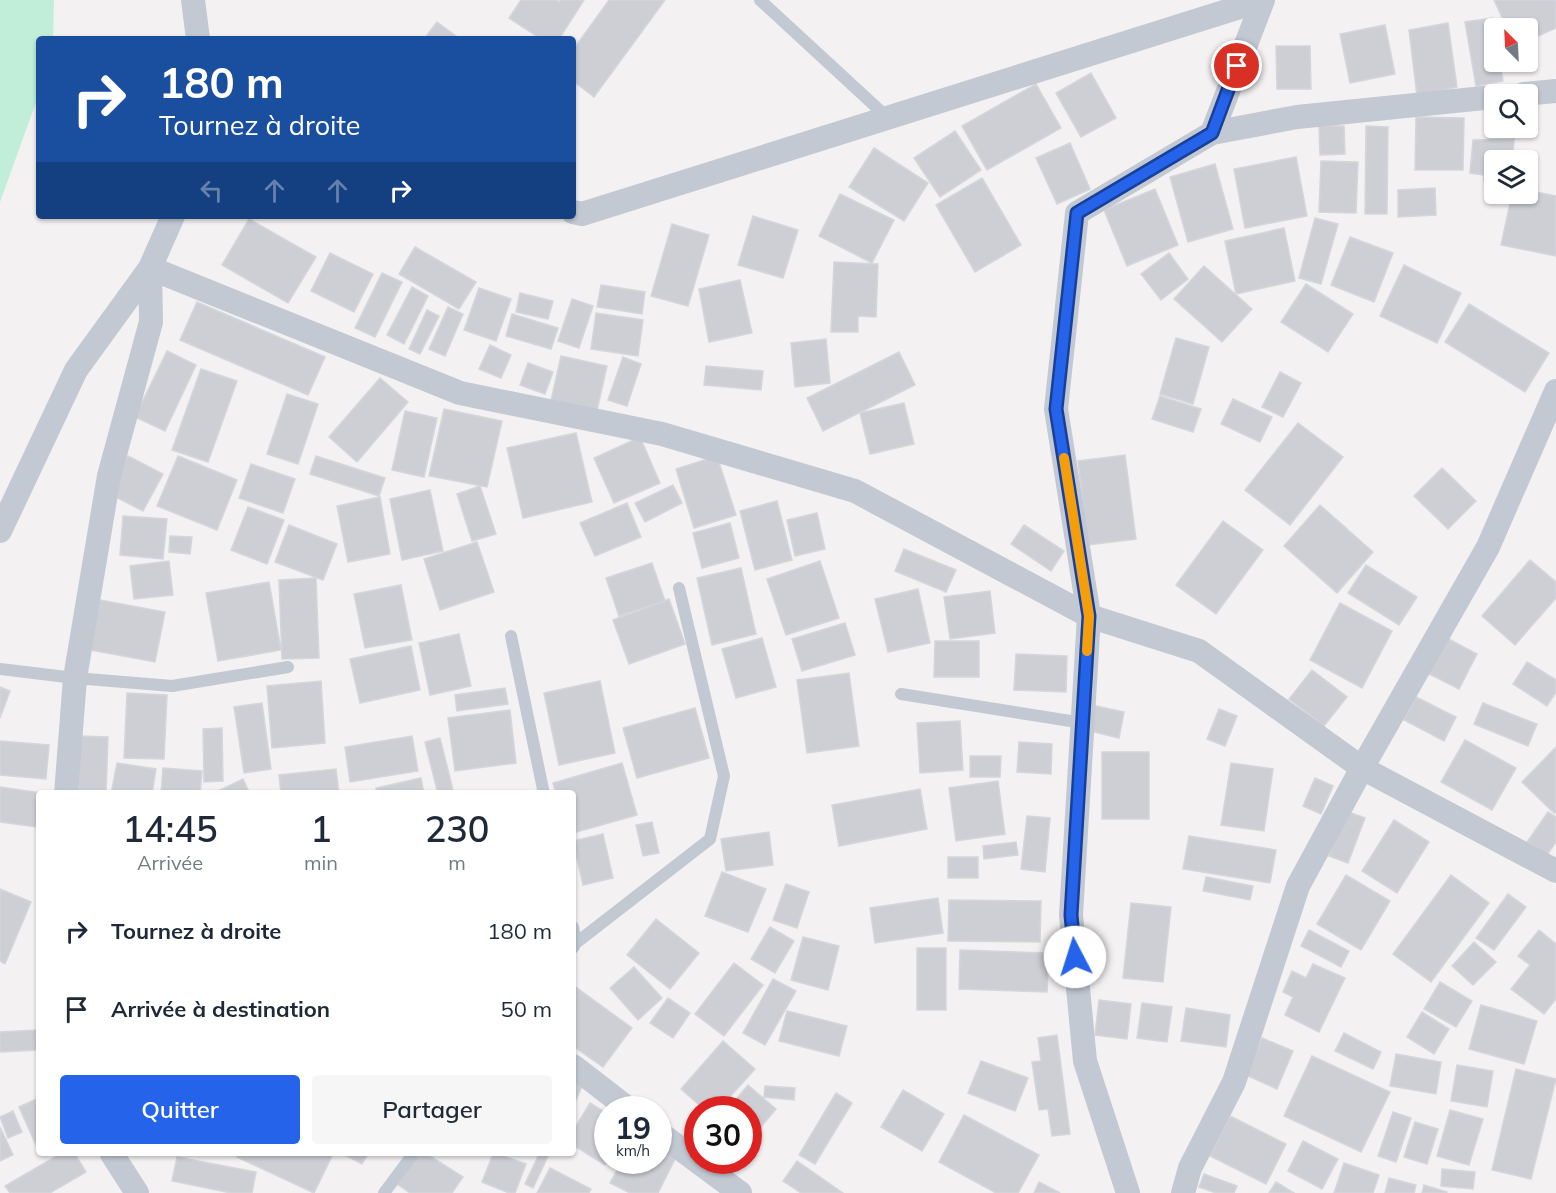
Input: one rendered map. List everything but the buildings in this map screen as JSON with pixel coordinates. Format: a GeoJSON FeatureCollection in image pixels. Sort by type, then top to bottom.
{"type":"FeatureCollection","features":[{"type":"Feature","properties":{"kind":"street"},"geometry":{"type":"LineString","coordinates":[[193,0],[198,36]]}},
{"type":"Feature","properties":{"kind":"street"},"geometry":{"type":"LineString","coordinates":[[576,213],[582,214],[1262,0]]}},
{"type":"Feature","properties":{"kind":"street"},"geometry":{"type":"LineString","coordinates":[[1212,133],[1262,0]]}},
{"type":"Feature","properties":{"kind":"street"},"geometry":{"type":"LineString","coordinates":[[1538,93],[1556,91]]}},
{"type":"Feature","properties":{"kind":"street"},"geometry":{"type":"LineString","coordinates":[[1128,1193],[1085,1061],[1071,915],[1089,616],[1056,409],[1077,213],[1212,133],[1297,117],[1484,99]]}},
{"type":"Feature","properties":{"kind":"street"},"geometry":{"type":"LineString","coordinates":[[0,531],[76,370],[150,268],[172,219]]}},
{"type":"Feature","properties":{"kind":"street"},"geometry":{"type":"LineString","coordinates":[[150,268],[460,393],[662,434],[855,491],[1089,616],[1199,651],[1362,768],[1556,871]]}},
{"type":"Feature","properties":{"kind":"street"},"geometry":{"type":"LineString","coordinates":[[66,790],[75,678],[109,476],[151,322],[150,268]]}},
{"type":"Feature","properties":{"kind":"street"},"geometry":{"type":"LineString","coordinates":[[1182,1193],[1190,1167],[1233,1082],[1298,886],[1362,768],[1488,548],[1556,391]]}},
{"type":"Feature","properties":{"kind":"street"},"geometry":{"type":"LineString","coordinates":[[576,1068],[612,1096]]}},
{"type":"Feature","properties":{"kind":"street"},"geometry":{"type":"LineString","coordinates":[[672,1142],[740,1193]]}},
{"type":"Feature","properties":{"kind":"street"},"geometry":{"type":"LineString","coordinates":[[113,1156],[137,1193]]}},
{"type":"Feature","properties":{"kind":"lane"},"geometry":{"type":"LineString","coordinates":[[760,0],[888,118]]}},
{"type":"Feature","properties":{"kind":"lane"},"geometry":{"type":"LineString","coordinates":[[576,944],[710,839],[724,776],[679,588]]}},
{"type":"Feature","properties":{"kind":"lane"},"geometry":{"type":"LineString","coordinates":[[511,636],[543,790]]}},
{"type":"Feature","properties":{"kind":"lane"},"geometry":{"type":"LineString","coordinates":[[0,669],[172,686],[288,667]]}},
{"type":"Feature","properties":{"kind":"lane"},"geometry":{"type":"LineString","coordinates":[[902,694],[1083,723]]}},
{"type":"Feature","properties":{"kind":"lane"},"geometry":{"type":"LineString","coordinates":[[384,1193],[412,1156]]}},
{"type":"Feature","properties":{"kind":"green space"},"geometry":{"type":"Polygon","coordinates":[[[0,0],[54,0],[53,36],[36,36],[36,102],[0,202],[0,0]]]}},
{"type":"Feature","properties":{"kind":"slow traffic"},"geometry":{"type":"LineString","coordinates":[[1064,458],[1089,616],[1087,651]]}},
{"type":"Feature","properties":{"kind":"route"},"geometry":{"type":"LineString","coordinates":[[1075,957],[1071,915],[1089,616],[1056,409],[1077,213],[1212,133],[1237,66]]}}]}
